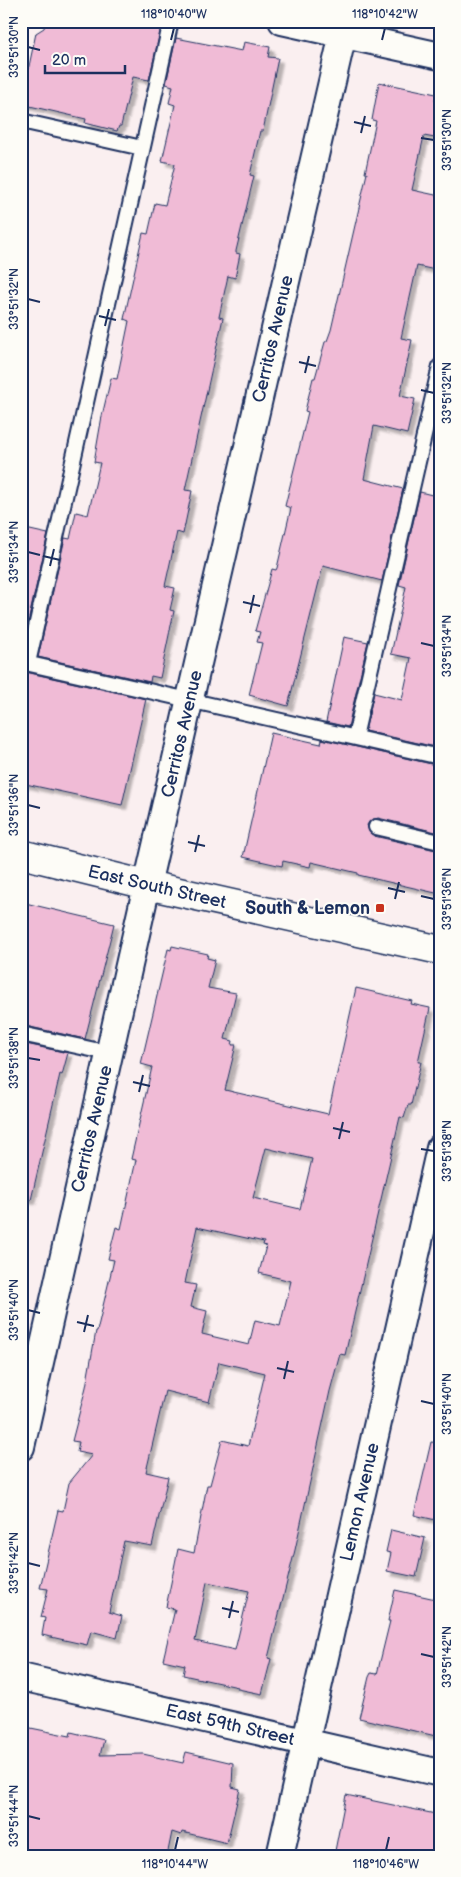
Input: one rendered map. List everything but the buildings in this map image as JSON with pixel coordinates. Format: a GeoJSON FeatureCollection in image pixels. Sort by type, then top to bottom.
{"type":"FeatureCollection","features":[{"type":"Feature","properties":{"kind":"main road","name":"East South Street"},"geometry":{"type":"LineString","coordinates":[[21,854],[147,885],[440,950]]}},
{"type":"Feature","properties":{"kind":"street"},"geometry":{"type":"LineString","coordinates":[[282,21],[344,28],[440,56]]}},
{"type":"Feature","properties":{"kind":"street","name":"Cerritos Avenue"},"geometry":{"type":"LineString","coordinates":[[21,1447],[147,885],[344,28]]}},
{"type":"Feature","properties":{"kind":"street","name":"Lemon Avenue"},"geometry":{"type":"LineString","coordinates":[[280,1856],[440,1148]]}},
{"type":"Feature","properties":{"kind":"street","name":"East 59th Street"},"geometry":{"type":"LineString","coordinates":[[21,1677],[440,1773]]}},
{"type":"Feature","properties":{"kind":"lane"},"geometry":{"type":"LineString","coordinates":[[171,21],[25,662],[440,756]]}},
{"type":"Feature","properties":{"kind":"lane"},"geometry":{"type":"LineString","coordinates":[[21,121],[142,148]]}},
{"type":"Feature","properties":{"kind":"lane"},"geometry":{"type":"LineString","coordinates":[[355,737],[440,366]]}},
{"type":"Feature","properties":{"kind":"lane"},"geometry":{"type":"LineString","coordinates":[[376,828],[440,842]]}},
{"type":"Feature","properties":{"kind":"lane"},"geometry":{"type":"LineString","coordinates":[[21,1034],[109,1052]]}},
{"type":"Feature","properties":{"kind":"place","name":"South & Lemon"},"geometry":{"type":"Point","coordinates":[380,908]}}]}
